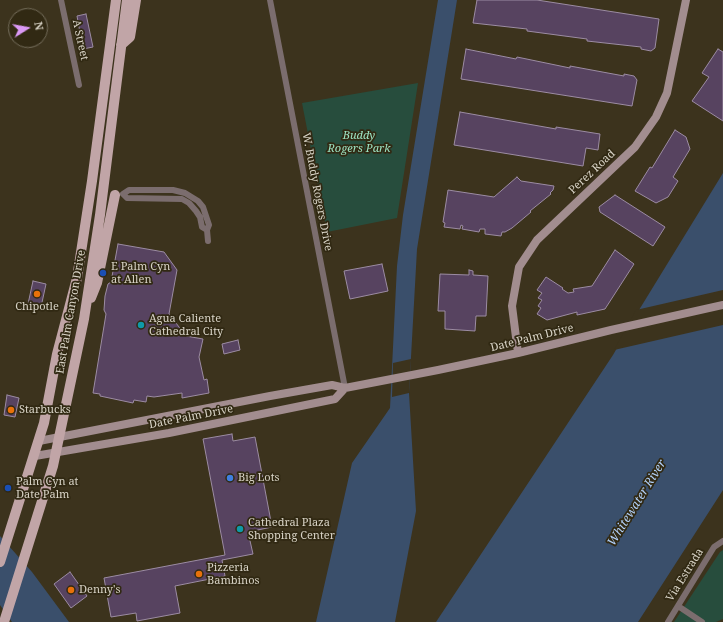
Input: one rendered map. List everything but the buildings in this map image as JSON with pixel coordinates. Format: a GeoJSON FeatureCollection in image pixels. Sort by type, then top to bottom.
{"type":"FeatureCollection","features":[{"type":"Feature","properties":{"kind":"main road","name":"East Palm Canyon Drive"},"geometry":{"type":"LineString","coordinates":[[0,562],[35,456],[44,423],[56,354],[77,278],[90,196],[116,0]]}},
{"type":"Feature","properties":{"kind":"main road","name":"East Palm Canyon Drive"},"geometry":{"type":"LineString","coordinates":[[4,621],[56,452],[84,319],[100,215],[127,0]]}},
{"type":"Feature","properties":{"kind":"main road"},"geometry":{"type":"LineString","coordinates":[[121,45],[130,37],[136,0]]}},
{"type":"Feature","properties":{"kind":"main road","name":"Perez Road"},"geometry":{"type":"LineString","coordinates":[[518,353],[512,306],[519,267],[536,240],[636,147],[656,117],[668,93],[686,0]]}},
{"type":"Feature","properties":{"kind":"main road"},"geometry":{"type":"LineString","coordinates":[[84,319],[97,283],[119,195]]}},
{"type":"Feature","properties":{"kind":"main road","name":"Date Palm Drive"},"geometry":{"type":"LineString","coordinates":[[39,441],[332,385],[345,388],[518,353],[611,330],[723,306]]}},
{"type":"Feature","properties":{"kind":"main road","name":"Date Palm Drive"},"geometry":{"type":"LineString","coordinates":[[35,456],[169,433],[335,399],[345,388]]}},
{"type":"Feature","properties":{"kind":"street","name":"A Street"},"geometry":{"type":"LineString","coordinates":[[61,0],[79,85]]}},
{"type":"Feature","properties":{"kind":"street","name":"W. Buddy Rogers Drive"},"geometry":{"type":"LineString","coordinates":[[270,0],[345,388]]}},
{"type":"Feature","properties":{"kind":"street"},"geometry":{"type":"LineString","coordinates":[[90,196],[119,195],[127,198],[182,199],[189,204],[200,217],[202,227],[206,230],[208,241]]}},
{"type":"Feature","properties":{"kind":"street","name":"Via Estrada"},"geometry":{"type":"LineString","coordinates":[[668,622],[714,547],[723,541]]}},
{"type":"Feature","properties":{"kind":"street"},"geometry":{"type":"LineString","coordinates":[[678,606],[702,622]]}},
{"type":"Feature","properties":{"kind":"green space","name":"Buddy Rogers Park"},"geometry":{"type":"Polygon","coordinates":[[[418,83],[397,218],[327,232],[302,103],[418,83]]]}},
{"type":"Feature","properties":{"kind":"green space"},"geometry":{"type":"Polygon","coordinates":[[[723,550],[723,619],[716,622],[674,622],[720,552],[723,550]]]}},
{"type":"Feature","properties":{"kind":"water"},"geometry":{"type":"Polygon","coordinates":[[[438,0],[457,0],[417,249],[409,393],[416,511],[395,622],[316,622],[352,463],[390,408],[397,266],[403,215],[438,0]]]}},
{"type":"Feature","properties":{"kind":"water","name":"Whitewater River"},"geometry":{"type":"Polygon","coordinates":[[[723,173],[723,490],[638,622],[436,622],[613,355],[723,173]]]}},
{"type":"Feature","properties":{"kind":"water"},"geometry":{"type":"Polygon","coordinates":[[[0,536],[32,572],[69,622],[12,622],[0,605],[0,536]]]}},
{"type":"Feature","properties":{"kind":"pier"},"geometry":{"type":"Polygon","coordinates":[[[723,290],[723,325],[614,350],[636,310],[723,290]]]}},
{"type":"Feature","properties":{"kind":"pier"},"geometry":{"type":"Polygon","coordinates":[[[411,359],[409,393],[392,397],[393,363],[411,359]]]}},
{"type":"Feature","properties":{"kind":"place","name":"E Palm Cyn at Allen"},"geometry":{"type":"Point","coordinates":[103,273]}},
{"type":"Feature","properties":{"kind":"place","name":"Chipotle"},"geometry":{"type":"Point","coordinates":[37,294]}},
{"type":"Feature","properties":{"kind":"place","name":"Agua Caliente Cathedral City"},"geometry":{"type":"Point","coordinates":[141,325]}},
{"type":"Feature","properties":{"kind":"place","name":"Starbucks"},"geometry":{"type":"Point","coordinates":[11,410]}},
{"type":"Feature","properties":{"kind":"place","name":"Big Lots"},"geometry":{"type":"Point","coordinates":[230,478]}},
{"type":"Feature","properties":{"kind":"place","name":"Palm Cyn at Date Palm"},"geometry":{"type":"Point","coordinates":[8,488]}},
{"type":"Feature","properties":{"kind":"place","name":"Cathedral Plaza Shopping Center"},"geometry":{"type":"Point","coordinates":[240,529]}},
{"type":"Feature","properties":{"kind":"place","name":"Pizzeria Bambinos"},"geometry":{"type":"Point","coordinates":[199,574]}},
{"type":"Feature","properties":{"kind":"place","name":"Denny's"},"geometry":{"type":"Point","coordinates":[71,590]}}]}
